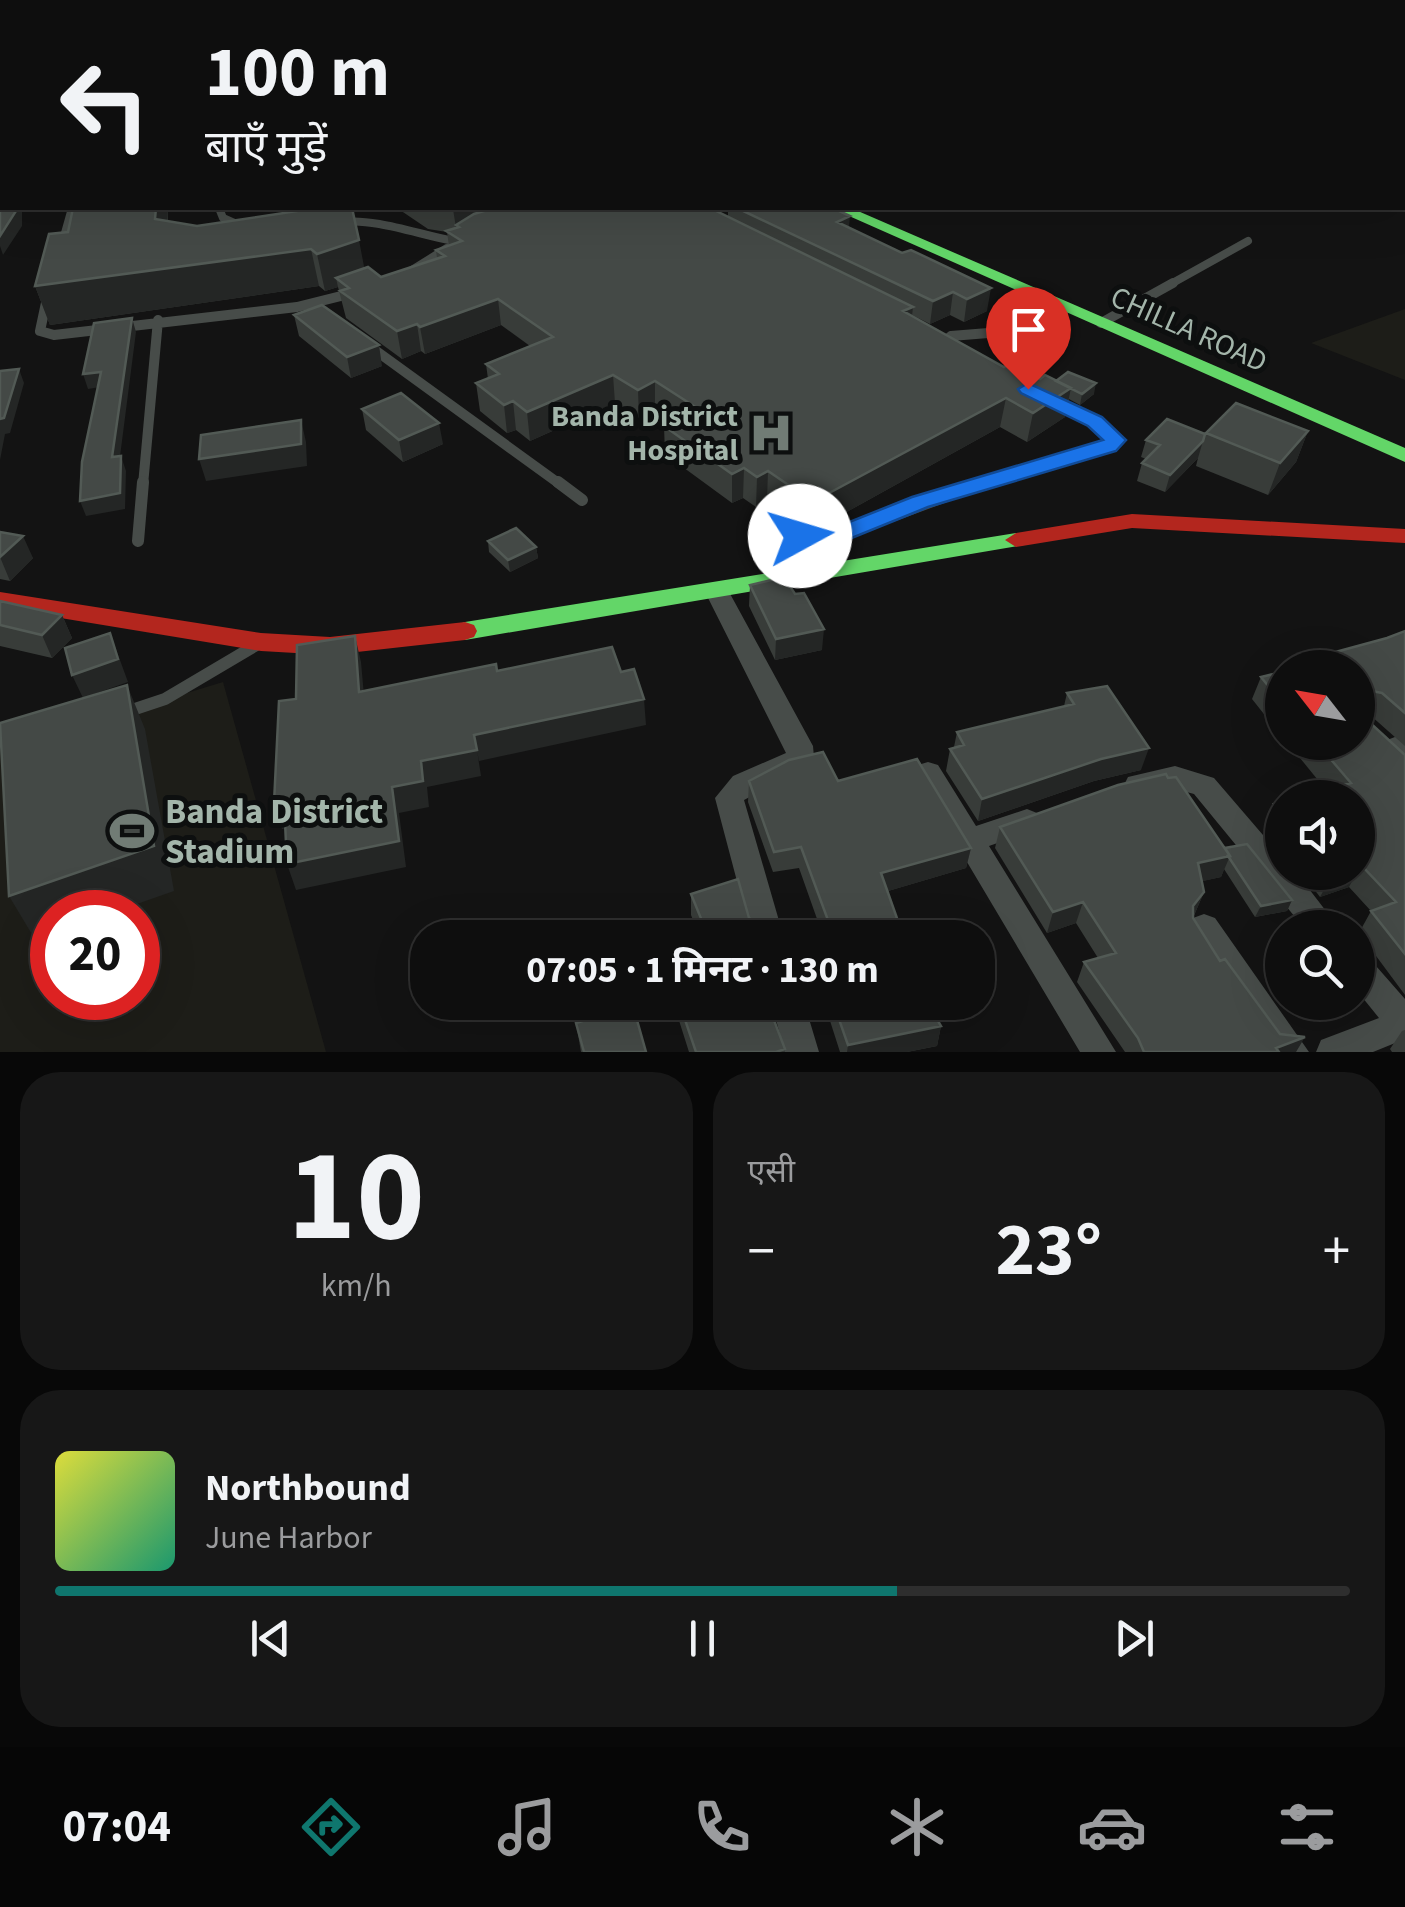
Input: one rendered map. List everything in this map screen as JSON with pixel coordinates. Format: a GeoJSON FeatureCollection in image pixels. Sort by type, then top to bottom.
{"type":"FeatureCollection","features":[{"type":"Feature","properties":{"kind":"main road","name":"CHILLA ROAD"},"geometry":{"type":"LineString","coordinates":[[849,210],[887,218],[1068,308],[1110,318],[1405,456]]}},
{"type":"Feature","properties":{"kind":"main road"},"geometry":{"type":"LineString","coordinates":[[887,218],[1110,318],[1405,438]]}},
{"type":"Feature","properties":{"kind":"main road"},"geometry":{"type":"LineString","coordinates":[[0,600],[261,642],[330,646],[408,640],[1132,521],[1405,536]]}},
{"type":"Feature","properties":{"kind":"street"},"geometry":{"type":"LineString","coordinates":[[716,590],[799,746],[800,758],[791,766],[744,784],[729,798],[763,920]]}},
{"type":"Feature","properties":{"kind":"street"},"geometry":{"type":"LineString","coordinates":[[928,773],[1098,1052]]}},
{"type":"Feature","properties":{"kind":"street"},"geometry":{"type":"LineString","coordinates":[[1117,791],[1176,777],[1204,786],[1309,910]]}},
{"type":"Feature","properties":{"kind":"street"},"geometry":{"type":"LineString","coordinates":[[969,840],[1061,810]]}},
{"type":"Feature","properties":{"kind":"street"},"geometry":{"type":"LineString","coordinates":[[1204,928],[1292,1052]]}},
{"type":"Feature","properties":{"kind":"street"},"geometry":{"type":"LineString","coordinates":[[1334,1052],[1404,1023],[1375,988]]}},
{"type":"Feature","properties":{"kind":"street"},"geometry":{"type":"LineString","coordinates":[[792,1020],[802,1052]]}},
{"type":"Feature","properties":{"kind":"lane"},"geometry":{"type":"LineString","coordinates":[[55,268],[71,210]]}},
{"type":"Feature","properties":{"kind":"lane"},"geometry":{"type":"LineString","coordinates":[[220,210],[232,223],[257,231]]}},
{"type":"Feature","properties":{"kind":"lane"},"geometry":{"type":"LineString","coordinates":[[361,210],[364,219]]}},
{"type":"Feature","properties":{"kind":"lane"},"geometry":{"type":"LineString","coordinates":[[335,223],[364,219],[402,232],[459,238],[398,276]]}},
{"type":"Feature","properties":{"kind":"lane"},"geometry":{"type":"LineString","coordinates":[[1110,318],[1248,240]]}},
{"type":"Feature","properties":{"kind":"lane"},"geometry":{"type":"LineString","coordinates":[[50,287],[39,325],[44,334],[312,304],[364,289]]}},
{"type":"Feature","properties":{"kind":"lane"},"geometry":{"type":"LineString","coordinates":[[312,304],[328,316]]}},
{"type":"Feature","properties":{"kind":"lane"},"geometry":{"type":"LineString","coordinates":[[944,341],[951,336],[1013,331],[1068,308]]}},
{"type":"Feature","properties":{"kind":"lane"},"geometry":{"type":"LineString","coordinates":[[138,540],[158,320]]}},
{"type":"Feature","properties":{"kind":"lane"},"geometry":{"type":"LineString","coordinates":[[927,332],[962,356]]}},
{"type":"Feature","properties":{"kind":"lane"},"geometry":{"type":"LineString","coordinates":[[360,338],[582,500]]}},
{"type":"Feature","properties":{"kind":"lane"},"geometry":{"type":"LineString","coordinates":[[765,510],[800,536],[824,540],[936,497],[1108,446],[1116,440],[1095,422],[1045,397]]}},
{"type":"Feature","properties":{"kind":"lane"},"geometry":{"type":"LineString","coordinates":[[110,718],[165,699],[261,642]]}},
{"type":"Feature","properties":{"kind":"shaded area"},"geometry":{"type":"Polygon","coordinates":[[[1405,309],[1405,380],[1311,343],[1405,309]]]}},
{"type":"Feature","properties":{"kind":"shaded area","name":"Banda District Stadium"},"geometry":{"type":"Polygon","coordinates":[[[223,682],[326,1052],[0,1052],[0,750],[223,682]]]}},
{"type":"Feature","properties":{"kind":"building"},"geometry":{"type":"Polygon","coordinates":[[[0,210],[16,210],[16,211],[0,236],[0,210]]]}},
{"type":"Feature","properties":{"kind":"building"},"geometry":{"type":"Polygon","coordinates":[[[73,210],[156,210],[155,219],[197,226],[304,210],[352,210],[359,240],[317,254],[311,249],[35,286],[49,234],[68,232],[73,210]]]}},
{"type":"Feature","properties":{"kind":"building","name":"Banda District Hospital"},"geometry":{"type":"Polygon","coordinates":[[[487,210],[714,210],[913,307],[903,311],[1004,367],[1010,364],[1071,388],[1033,413],[1006,398],[818,499],[806,497],[768,471],[757,477],[744,468],[732,474],[664,426],[700,410],[655,381],[638,390],[613,375],[527,412],[513,401],[504,405],[476,383],[499,374],[486,364],[553,337],[498,299],[420,327],[417,324],[397,331],[340,291],[349,288],[336,278],[368,267],[381,277],[445,256],[436,250],[462,241],[446,231],[459,227],[456,225],[487,210]]]}},
{"type":"Feature","properties":{"kind":"building"},"geometry":{"type":"Polygon","coordinates":[[[741,210],[837,210],[850,216],[837,222],[902,253],[911,250],[991,288],[967,299],[953,292],[933,301],[741,210]]]}},
{"type":"Feature","properties":{"kind":"building"},"geometry":{"type":"Polygon","coordinates":[[[322,305],[379,345],[347,357],[294,315],[322,305]]]}},
{"type":"Feature","properties":{"kind":"building"},"geometry":{"type":"Polygon","coordinates":[[[132,318],[112,457],[121,456],[120,493],[80,501],[82,462],[101,372],[83,374],[94,323],[132,318]]]}},
{"type":"Feature","properties":{"kind":"building"},"geometry":{"type":"Polygon","coordinates":[[[19,369],[4,418],[0,419],[0,371],[19,369]]]}},
{"type":"Feature","properties":{"kind":"building"},"geometry":{"type":"Polygon","coordinates":[[[1068,372],[1096,383],[1082,394],[1056,381],[1068,372]]]}},
{"type":"Feature","properties":{"kind":"building"},"geometry":{"type":"Polygon","coordinates":[[[401,393],[439,423],[399,440],[362,409],[401,393]]]}},
{"type":"Feature","properties":{"kind":"building"},"geometry":{"type":"Polygon","coordinates":[[[1236,403],[1308,431],[1280,463],[1206,433],[1236,403]]]}},
{"type":"Feature","properties":{"kind":"building"},"geometry":{"type":"Polygon","coordinates":[[[1167,419],[1205,434],[1203,441],[1170,475],[1142,463],[1160,445],[1146,440],[1167,419]]]}},
{"type":"Feature","properties":{"kind":"building"},"geometry":{"type":"Polygon","coordinates":[[[301,420],[301,444],[199,459],[201,435],[301,420]]]}},
{"type":"Feature","properties":{"kind":"building"},"geometry":{"type":"Polygon","coordinates":[[[516,528],[536,547],[508,560],[488,541],[516,528]]]}},
{"type":"Feature","properties":{"kind":"building"},"geometry":{"type":"Polygon","coordinates":[[[0,532],[23,536],[0,557],[0,532]]]}},
{"type":"Feature","properties":{"kind":"building"},"geometry":{"type":"Polygon","coordinates":[[[784,577],[795,594],[804,593],[824,629],[776,639],[750,585],[784,577]]]}},
{"type":"Feature","properties":{"kind":"building"},"geometry":{"type":"Polygon","coordinates":[[[0,601],[62,615],[42,635],[0,625],[0,601]]]}},
{"type":"Feature","properties":{"kind":"building"},"geometry":{"type":"Polygon","coordinates":[[[1405,631],[1405,713],[1375,692],[1375,650],[1343,650],[1405,631]]]}},
{"type":"Feature","properties":{"kind":"building"},"geometry":{"type":"Polygon","coordinates":[[[110,633],[118,659],[72,675],[65,648],[110,633]]]}},
{"type":"Feature","properties":{"kind":"building"},"geometry":{"type":"Polygon","coordinates":[[[355,636],[359,692],[496,664],[497,671],[612,647],[621,672],[634,669],[644,699],[474,735],[477,750],[421,761],[423,781],[392,787],[399,841],[287,864],[284,801],[274,803],[279,701],[296,699],[297,645],[355,636]]]}},
{"type":"Feature","properties":{"kind":"building"},"geometry":{"type":"Polygon","coordinates":[[[127,685],[154,846],[9,896],[0,723],[127,685]]]}},
{"type":"Feature","properties":{"kind":"building"},"geometry":{"type":"Polygon","coordinates":[[[1107,686],[1149,748],[1101,759],[982,799],[950,749],[964,745],[957,732],[1074,704],[1067,693],[1107,686]]]}},
{"type":"Feature","properties":{"kind":"building"},"geometry":{"type":"Polygon","coordinates":[[[1375,727],[1405,755],[1405,954],[1374,910],[1396,902],[1375,880],[1375,780],[1348,780],[1331,760],[1375,760],[1375,727]]]}},
{"type":"Feature","properties":{"kind":"building"},"geometry":{"type":"Polygon","coordinates":[[[823,752],[838,781],[917,759],[971,848],[881,873],[898,920],[828,920],[801,847],[774,852],[749,781],[789,760],[823,752]]]}},
{"type":"Feature","properties":{"kind":"building"},"geometry":{"type":"Polygon","coordinates":[[[1166,774],[1168,778],[1176,777],[1230,856],[1198,863],[1204,892],[1193,906],[1193,918],[1220,961],[1225,959],[1265,1014],[1265,1020],[1270,1020],[1280,1034],[1305,1037],[1276,1048],[1279,1052],[1144,1052],[1084,962],[1116,953],[1083,902],[1053,912],[1000,827],[1118,785],[1166,774]]]}},
{"type":"Feature","properties":{"kind":"building"},"geometry":{"type":"Polygon","coordinates":[[[1247,844],[1265,866],[1265,890],[1284,890],[1292,900],[1261,906],[1225,848],[1247,844]]]}},
{"type":"Feature","properties":{"kind":"building"},"geometry":{"type":"Polygon","coordinates":[[[738,879],[749,918],[753,920],[702,920],[691,894],[738,879]]]}},
{"type":"Feature","properties":{"kind":"building"},"geometry":{"type":"Polygon","coordinates":[[[637,1020],[646,1052],[584,1052],[576,1023],[637,1020]]]}},
{"type":"Feature","properties":{"kind":"building"},"geometry":{"type":"Polygon","coordinates":[[[685,1020],[774,1020],[785,1049],[776,1052],[696,1052],[685,1020]]]}},
{"type":"Feature","properties":{"kind":"building"},"geometry":{"type":"Polygon","coordinates":[[[839,1020],[938,1020],[941,1026],[848,1045],[839,1020]]]}},
{"type":"Feature","properties":{"kind":"traffic: fast"},"geometry":{"type":"LineString","coordinates":[[844,210],[1405,456]]}},
{"type":"Feature","properties":{"kind":"traffic: fast"},"geometry":{"type":"LineString","coordinates":[[465,631],[1016,540]]}},
{"type":"Feature","properties":{"kind":"traffic: jam"},"geometry":{"type":"LineString","coordinates":[[1016,540],[1132,521],[1405,536]]}},
{"type":"Feature","properties":{"kind":"traffic: jam"},"geometry":{"type":"LineString","coordinates":[[0,600],[261,642],[330,646],[465,631]]}},
{"type":"Feature","properties":{"kind":"place","name":"Banda District Hospital"},"geometry":{"type":"Point","coordinates":[771,433]}},
{"type":"Feature","properties":{"kind":"place","name":"Banda District Stadium"},"geometry":{"type":"Point","coordinates":[132,831]}},
{"type":"Feature","properties":{"kind":"route"},"geometry":{"type":"LineString","coordinates":[[800,536],[811,541],[824,540],[952,491],[1108,446],[1116,440],[1095,422],[1028,389]]}}]}
